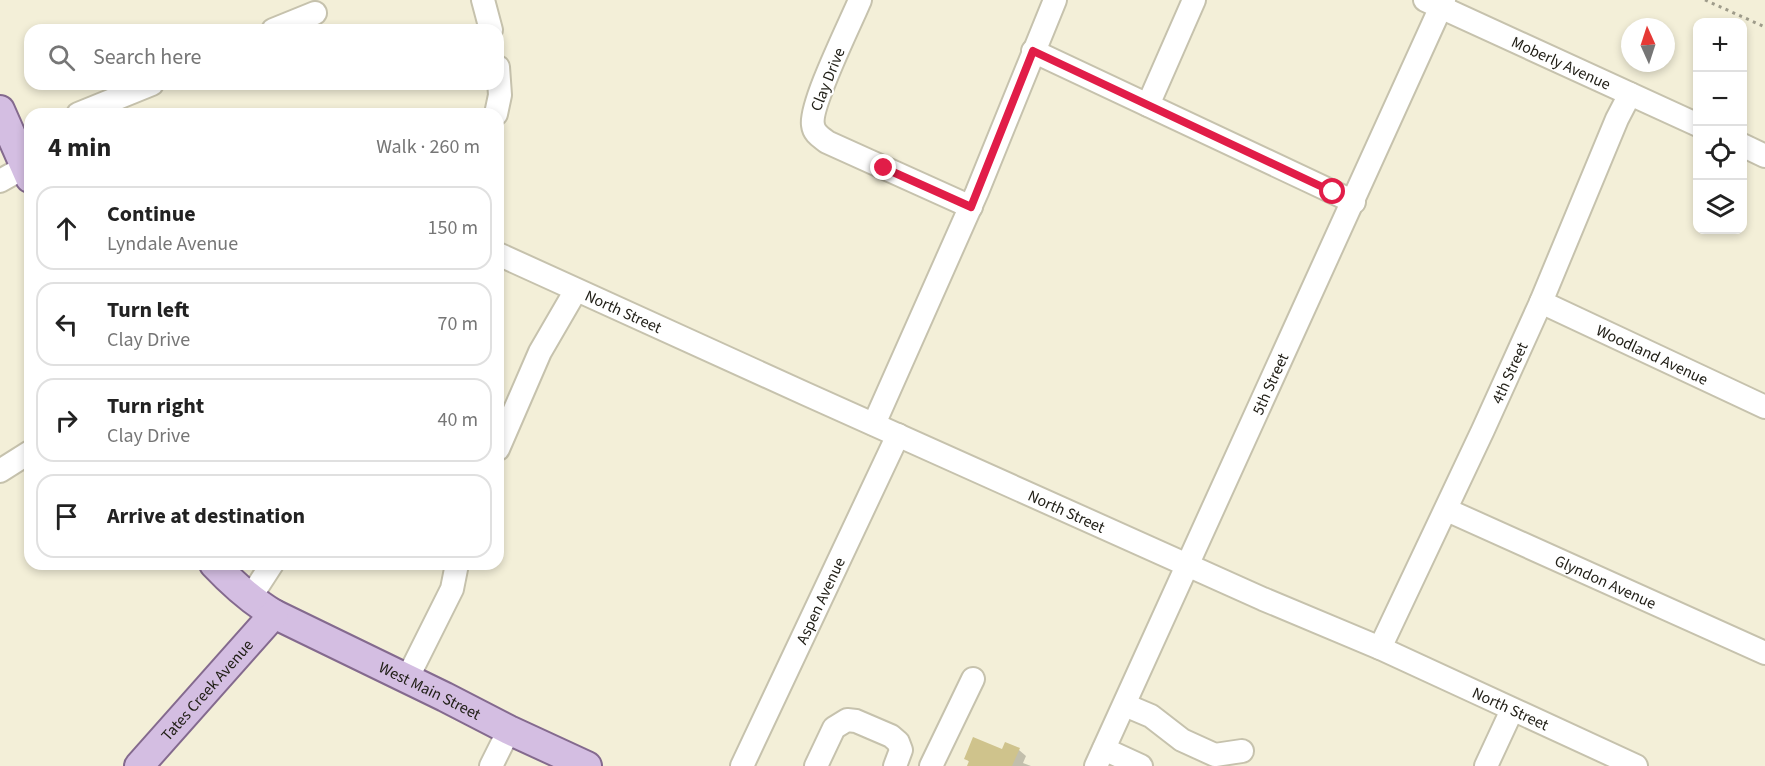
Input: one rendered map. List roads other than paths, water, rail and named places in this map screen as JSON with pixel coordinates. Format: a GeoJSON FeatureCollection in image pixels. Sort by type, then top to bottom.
{"type":"FeatureCollection","features":[{"type":"Feature","properties":{"kind":"main road"},"geometry":{"type":"LineString","coordinates":[[0,110],[22,137]]}},
{"type":"Feature","properties":{"kind":"main road","name":"West Main Street"},"geometry":{"type":"LineString","coordinates":[[220,570],[250,598],[274,614],[587,766]]}},
{"type":"Feature","properties":{"kind":"main road","name":"Tates Creek Avenue"},"geometry":{"type":"LineString","coordinates":[[139,766],[274,614]]}},
{"type":"Feature","properties":{"kind":"street"},"geometry":{"type":"LineString","coordinates":[[483,0],[489,24]]}},
{"type":"Feature","properties":{"kind":"street","name":"Clay Drive"},"geometry":{"type":"LineString","coordinates":[[860,0],[817,101],[812,119],[814,131],[827,142],[971,207]]}},
{"type":"Feature","properties":{"kind":"street"},"geometry":{"type":"LineString","coordinates":[[874,424],[971,207],[1055,0]]}},
{"type":"Feature","properties":{"kind":"street"},"geometry":{"type":"LineString","coordinates":[[1148,105],[1194,0]]}},
{"type":"Feature","properties":{"kind":"street","name":"Moberly Avenue"},"geometry":{"type":"LineString","coordinates":[[1436,2],[1693,123]]}},
{"type":"Feature","properties":{"kind":"street","name":"5th Street"},"geometry":{"type":"LineString","coordinates":[[1100,758],[1354,202],[1436,2]]}},
{"type":"Feature","properties":{"kind":"street"},"geometry":{"type":"LineString","coordinates":[[288,24],[315,13]]}},
{"type":"Feature","properties":{"kind":"street"},"geometry":{"type":"LineString","coordinates":[[1033,51],[1354,202]]}},
{"type":"Feature","properties":{"kind":"street"},"geometry":{"type":"LineString","coordinates":[[93,108],[137,90]]}},
{"type":"Feature","properties":{"kind":"street"},"geometry":{"type":"LineString","coordinates":[[497,108],[500,90]]}},
{"type":"Feature","properties":{"kind":"street","name":"4th Street"},"geometry":{"type":"LineString","coordinates":[[1380,648],[1447,510],[1541,302],[1617,119],[1630,94]]}},
{"type":"Feature","properties":{"kind":"street"},"geometry":{"type":"LineString","coordinates":[[1747,148],[1765,156]]}},
{"type":"Feature","properties":{"kind":"street"},"geometry":{"type":"LineString","coordinates":[[0,181],[24,173]]}},
{"type":"Feature","properties":{"kind":"street","name":"North Street"},"geometry":{"type":"LineString","coordinates":[[504,257],[898,435],[1380,648],[1636,766]]}},
{"type":"Feature","properties":{"kind":"street"},"geometry":{"type":"LineString","coordinates":[[504,435],[540,352],[576,290]]}},
{"type":"Feature","properties":{"kind":"street","name":"Woodland Avenue"},"geometry":{"type":"LineString","coordinates":[[1541,302],[1765,407]]}},
{"type":"Feature","properties":{"kind":"street","name":"Aspen Avenue"},"geometry":{"type":"LineString","coordinates":[[742,766],[898,435]]}},
{"type":"Feature","properties":{"kind":"street"},"geometry":{"type":"LineString","coordinates":[[0,471],[24,456]]}},
{"type":"Feature","properties":{"kind":"street","name":"Glyndon Avenue"},"geometry":{"type":"LineString","coordinates":[[1447,510],[1765,653]]}},
{"type":"Feature","properties":{"kind":"street"},"geometry":{"type":"LineString","coordinates":[[250,598],[268,570]]}},
{"type":"Feature","properties":{"kind":"street"},"geometry":{"type":"LineString","coordinates":[[407,679],[452,589],[456,570]]}},
{"type":"Feature","properties":{"kind":"street"},"geometry":{"type":"LineString","coordinates":[[931,766],[973,679]]}},
{"type":"Feature","properties":{"kind":"street"},"geometry":{"type":"LineString","coordinates":[[1125,705],[1151,716],[1182,740],[1215,755],[1242,752]]}},
{"type":"Feature","properties":{"kind":"street"},"geometry":{"type":"LineString","coordinates":[[1486,766],[1512,710]]}},
{"type":"Feature","properties":{"kind":"street"},"geometry":{"type":"LineString","coordinates":[[816,766],[834,728],[847,720],[856,721],[891,735],[898,742],[901,750],[901,764]]}},
{"type":"Feature","properties":{"kind":"street"},"geometry":{"type":"LineString","coordinates":[[491,766],[509,730]]}},
{"type":"Feature","properties":{"kind":"street"},"geometry":{"type":"LineString","coordinates":[[1100,758],[1141,766]]}}]}
